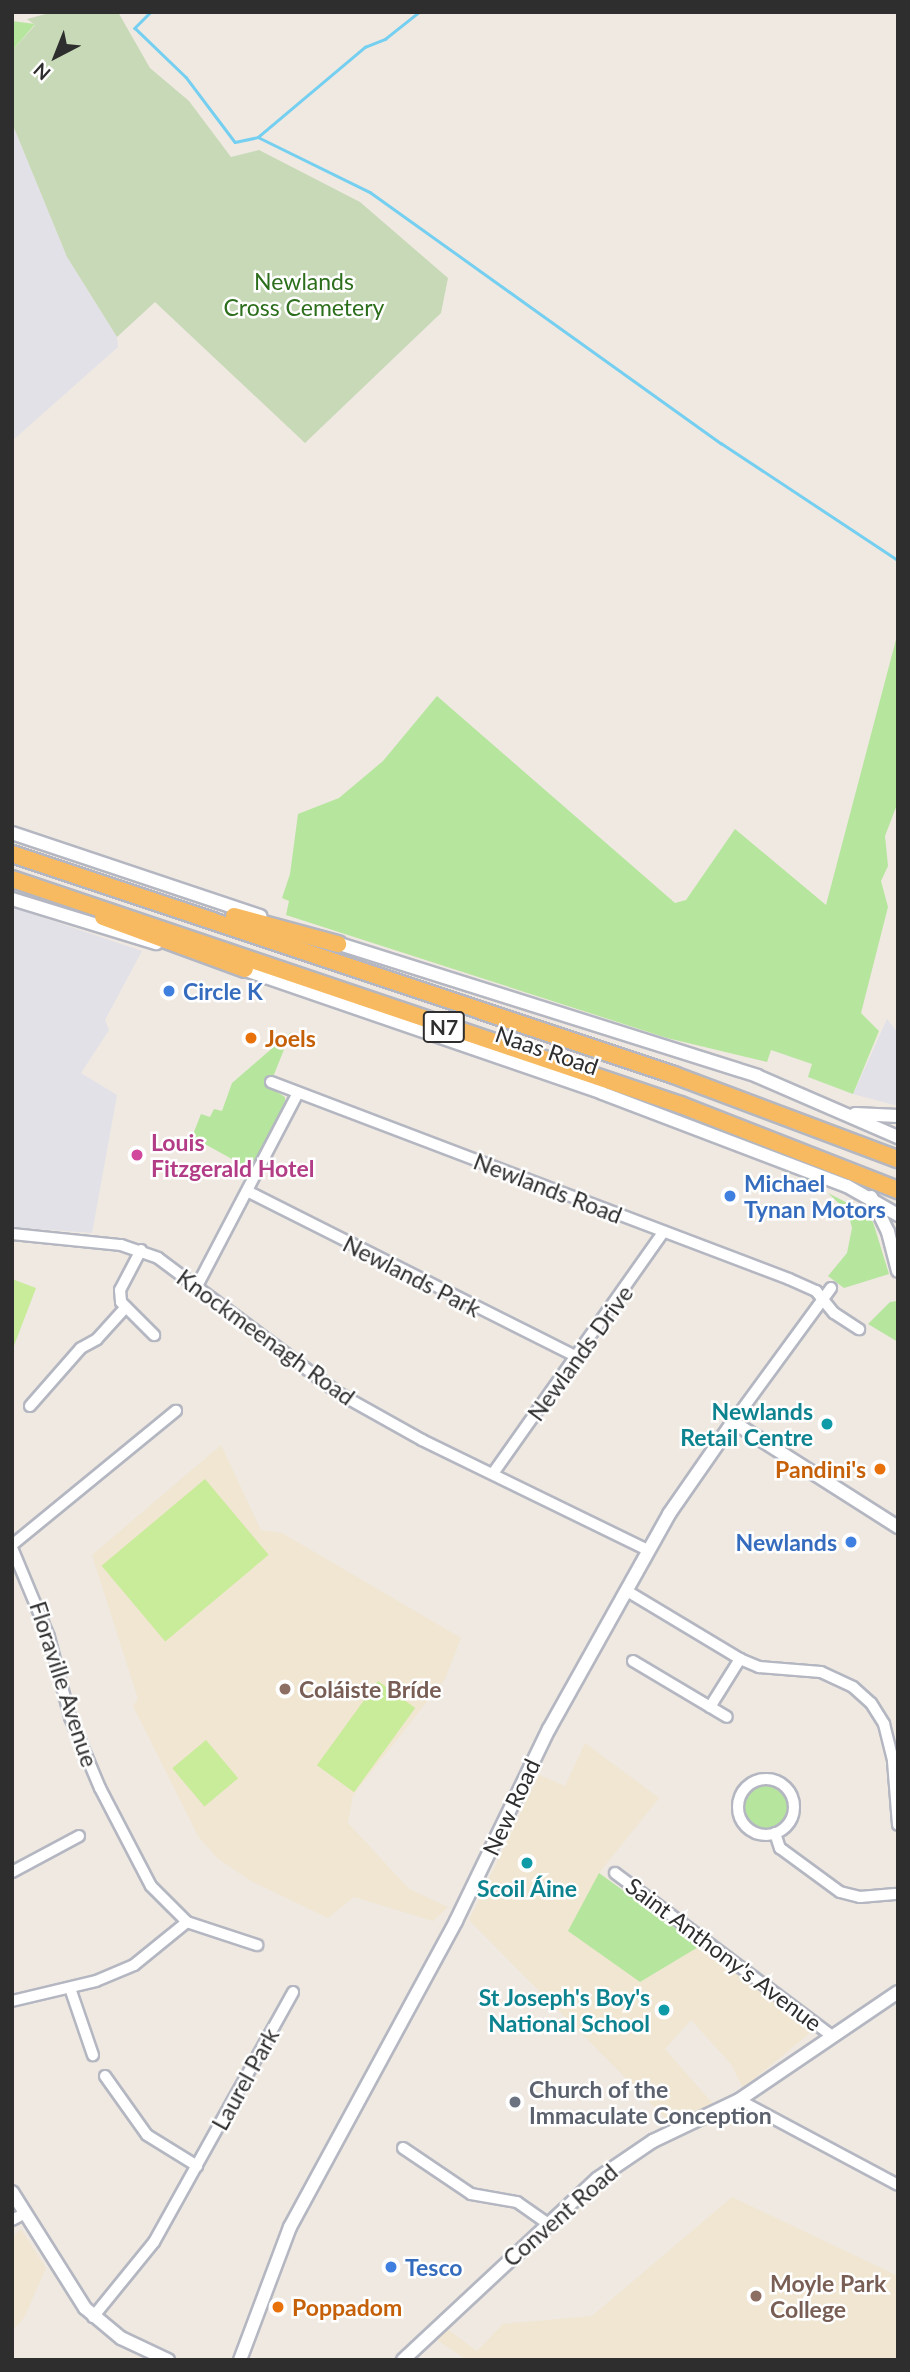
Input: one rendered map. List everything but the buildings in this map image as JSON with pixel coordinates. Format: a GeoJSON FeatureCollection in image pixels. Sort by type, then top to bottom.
{"type":"FeatureCollection","features":[{"type":"Feature","properties":{"kind":"highway","name":"Naas Road"},"geometry":{"type":"LineString","coordinates":[[12,854],[169,903],[737,1097],[891,1156]]}},
{"type":"Feature","properties":{"kind":"highway","name":"Naas Road"},"geometry":{"type":"LineString","coordinates":[[12,880],[681,1105],[898,1190]]}},
{"type":"Feature","properties":{"kind":"highway","name":"N7"},"geometry":{"type":"LineString","coordinates":[[12,880],[245,969]]}},
{"type":"Feature","properties":{"kind":"highway"},"geometry":{"type":"LineString","coordinates":[[169,903],[338,944]]}},
{"type":"Feature","properties":{"kind":"street"},"geometry":{"type":"LineString","coordinates":[[12,833],[338,944],[757,1076],[851,1114],[898,1137]]}},
{"type":"Feature","properties":{"kind":"street","name":"Naas Road"},"geometry":{"type":"LineString","coordinates":[[12,899],[245,969],[602,1093],[871,1197],[892,1207],[898,1215]]}},
{"type":"Feature","properties":{"kind":"street","name":"Newlands Road"},"geometry":{"type":"LineString","coordinates":[[271,1082],[789,1279],[822,1298],[834,1313],[859,1329]]}},
{"type":"Feature","properties":{"kind":"street"},"geometry":{"type":"LineString","coordinates":[[197,1286],[249,1192],[298,1093]]}},
{"type":"Feature","properties":{"kind":"street"},"geometry":{"type":"LineString","coordinates":[[851,1114],[898,1116]]}},
{"type":"Feature","properties":{"kind":"street","name":"Newlands Park"},"geometry":{"type":"LineString","coordinates":[[249,1192],[577,1357]]}},
{"type":"Feature","properties":{"kind":"street"},"geometry":{"type":"LineString","coordinates":[[871,1197],[888,1232],[898,1271]]}},
{"type":"Feature","properties":{"kind":"street","name":"Newlands Drive"},"geometry":{"type":"LineString","coordinates":[[494,1472],[663,1232]]}},
{"type":"Feature","properties":{"kind":"street","name":"Knockmeenagh Road"},"geometry":{"type":"LineString","coordinates":[[12,1234],[141,1250],[197,1286],[340,1394],[422,1440],[494,1472],[648,1550]]}},
{"type":"Feature","properties":{"kind":"street"},"geometry":{"type":"LineString","coordinates":[[141,1250],[120,1290],[126,1307],[154,1335]]}},
{"type":"Feature","properties":{"kind":"street","name":"New Road"},"geometry":{"type":"LineString","coordinates":[[240,2360],[290,2227],[456,1921],[549,1729],[648,1550],[733,1422],[831,1288]]}},
{"type":"Feature","properties":{"kind":"street"},"geometry":{"type":"LineString","coordinates":[[30,1406],[81,1348],[97,1339],[126,1307]]}},
{"type":"Feature","properties":{"kind":"street"},"geometry":{"type":"LineString","coordinates":[[12,1546],[176,1411]]}},
{"type":"Feature","properties":{"kind":"street"},"geometry":{"type":"LineString","coordinates":[[733,1422],[898,1527]]}},
{"type":"Feature","properties":{"kind":"street","name":"Floraville Avenue"},"geometry":{"type":"LineString","coordinates":[[12,1546],[35,1597],[71,1717],[100,1788],[151,1886],[187,1922],[257,1945]]}},
{"type":"Feature","properties":{"kind":"street"},"geometry":{"type":"LineString","coordinates":[[627,1591],[740,1659],[759,1667],[821,1672],[853,1687],[871,1703],[884,1724],[893,1761],[898,1825]]}},
{"type":"Feature","properties":{"kind":"street"},"geometry":{"type":"LineString","coordinates":[[709,1707],[740,1659]]}},
{"type":"Feature","properties":{"kind":"street"},"geometry":{"type":"LineString","coordinates":[[633,1661],[727,1717]]}},
{"type":"Feature","properties":{"kind":"street"},"geometry":{"type":"LineString","coordinates":[[758,1780],[775,1780],[792,1798],[792,1815],[775,1833],[757,1833],[739,1815],[743,1789],[758,1780]]}},
{"type":"Feature","properties":{"kind":"street"},"geometry":{"type":"LineString","coordinates":[[775,1833],[780,1848],[840,1892],[860,1898],[898,1894]]}},
{"type":"Feature","properties":{"kind":"street"},"geometry":{"type":"LineString","coordinates":[[12,1872],[79,1836]]}},
{"type":"Feature","properties":{"kind":"street","name":"Saint Anthony's Avenue"},"geometry":{"type":"LineString","coordinates":[[615,1873],[832,2036]]}},
{"type":"Feature","properties":{"kind":"street"},"geometry":{"type":"LineString","coordinates":[[12,2001],[70,1988],[134,1965],[187,1922]]}},
{"type":"Feature","properties":{"kind":"street"},"geometry":{"type":"LineString","coordinates":[[70,1988],[93,2055]]}},
{"type":"Feature","properties":{"kind":"street","name":"Laurel Park"},"geometry":{"type":"LineString","coordinates":[[93,2317],[140,2262],[197,2166],[293,1992]]}},
{"type":"Feature","properties":{"kind":"street","name":"Convent Road"},"geometry":{"type":"LineString","coordinates":[[403,2360],[549,2224],[633,2153],[739,2101],[898,1992]]}},
{"type":"Feature","properties":{"kind":"street"},"geometry":{"type":"LineString","coordinates":[[105,2076],[147,2135],[197,2166]]}},
{"type":"Feature","properties":{"kind":"street"},"geometry":{"type":"LineString","coordinates":[[739,2101],[898,2185]]}},
{"type":"Feature","properties":{"kind":"street"},"geometry":{"type":"LineString","coordinates":[[403,2148],[471,2194],[517,2202],[549,2224]]}},
{"type":"Feature","properties":{"kind":"street"},"geometry":{"type":"LineString","coordinates":[[12,2192],[93,2317],[156,2358],[168,2360]]}},
{"type":"Feature","properties":{"kind":"street"},"geometry":{"type":"LineString","coordinates":[[12,2220],[25,2213]]}},
{"type":"Feature","properties":{"kind":"street","name":"New Road"},"geometry":{"type":"LineString","coordinates":[[246,2360],[248,2343]]}},
{"type":"Feature","properties":{"kind":"shaded area"},"geometry":{"type":"Polygon","coordinates":[[[12,123],[67,257],[117,337],[118,347],[12,441],[12,123]]]}},
{"type":"Feature","properties":{"kind":"shaded area"},"geometry":{"type":"Polygon","coordinates":[[[12,907],[142,951],[105,1020],[109,1030],[81,1073],[117,1095],[92,1233],[12,1227],[12,907]]]}},
{"type":"Feature","properties":{"kind":"shaded area"},"geometry":{"type":"Polygon","coordinates":[[[887,1019],[898,1033],[898,1105],[853,1094],[887,1019]]]}},
{"type":"Feature","properties":{"kind":"shaded area","name":"Coláiste Bríde"},"geometry":{"type":"Polygon","coordinates":[[[221,1445],[261,1530],[282,1533],[461,1638],[445,1679],[353,1795],[348,1823],[409,1889],[448,1907],[433,1921],[354,1897],[328,1918],[251,1881],[217,1858],[198,1836],[133,1706],[138,1699],[92,1555],[221,1445]]]}},
{"type":"Feature","properties":{"kind":"shaded area"},"geometry":{"type":"Polygon","coordinates":[[[585,1743],[659,1798],[599,1873],[640,1982],[700,1946],[816,2028],[743,2088],[731,2064],[691,2020],[665,2049],[713,2104],[671,2124],[469,1920],[539,1775],[565,1786],[585,1743]]]}},
{"type":"Feature","properties":{"kind":"shaded area","name":"Moyle Park College"},"geometry":{"type":"Polygon","coordinates":[[[732,2197],[898,2276],[898,2360],[467,2360],[437,2340],[447,2329],[477,2351],[503,2324],[592,2316],[732,2197]]]}},
{"type":"Feature","properties":{"kind":"shaded area"},"geometry":{"type":"Polygon","coordinates":[[[21,2229],[46,2268],[24,2318],[12,2331],[12,2238],[21,2229]]]}},
{"type":"Feature","properties":{"kind":"green space","name":"Newlands Cross Cemetery"},"geometry":{"type":"Polygon","coordinates":[[[53,12],[118,12],[150,68],[189,101],[231,157],[259,150],[360,202],[448,278],[441,313],[305,443],[155,302],[117,337],[67,257],[12,123],[12,51],[35,25],[27,19],[53,12]]]}},
{"type":"Feature","properties":{"kind":"green space"},"geometry":{"type":"Polygon","coordinates":[[[12,21],[35,24],[12,51],[12,21]]]}},
{"type":"Feature","properties":{"kind":"green space"},"geometry":{"type":"Polygon","coordinates":[[[898,632],[898,802],[885,836],[888,866],[881,881],[888,907],[861,1013],[879,1031],[853,1094],[808,1077],[812,1064],[771,1050],[767,1062],[667,1038],[286,915],[289,901],[282,898],[290,874],[298,814],[339,798],[383,761],[437,696],[675,903],[686,900],[735,829],[826,905],[898,632]]]}},
{"type":"Feature","properties":{"kind":"green space"},"geometry":{"type":"Polygon","coordinates":[[[291,1032],[269,1087],[285,1097],[285,1108],[252,1170],[192,1137],[201,1114],[210,1117],[214,1109],[222,1111],[232,1083],[291,1032]]]}},
{"type":"Feature","properties":{"kind":"green space"},"geometry":{"type":"Polygon","coordinates":[[[828,1193],[861,1210],[873,1222],[889,1274],[844,1288],[828,1276],[847,1253],[852,1228],[848,1212],[828,1193]]]}},
{"type":"Feature","properties":{"kind":"green space"},"geometry":{"type":"Polygon","coordinates":[[[12,1279],[36,1288],[12,1351],[12,1279]]]}},
{"type":"Feature","properties":{"kind":"green space"},"geometry":{"type":"Polygon","coordinates":[[[897,1301],[898,1342],[868,1324],[890,1302],[897,1301]]]}},
{"type":"Feature","properties":{"kind":"green space"},"geometry":{"type":"Polygon","coordinates":[[[205,1479],[269,1555],[165,1642],[102,1566],[205,1479]]]}},
{"type":"Feature","properties":{"kind":"green space"},"geometry":{"type":"Polygon","coordinates":[[[378,1681],[415,1708],[354,1792],[317,1765],[378,1681]]]}},
{"type":"Feature","properties":{"kind":"green space"},"geometry":{"type":"Polygon","coordinates":[[[206,1740],[238,1778],[204,1807],[172,1768],[206,1740]]]}},
{"type":"Feature","properties":{"kind":"green space"},"geometry":{"type":"Polygon","coordinates":[[[766,1785],[781,1792],[788,1807],[781,1822],[766,1829],[751,1822],[744,1807],[751,1792],[766,1785]]]}},
{"type":"Feature","properties":{"kind":"green space"},"geometry":{"type":"Polygon","coordinates":[[[599,1873],[700,1946],[640,1982],[568,1931],[599,1873]]]}},
{"type":"Feature","properties":{"kind":"waterway"},"geometry":{"type":"LineString","coordinates":[[151,12],[135,28],[186,77],[235,142],[258,137],[365,47],[385,39],[419,12]]}},
{"type":"Feature","properties":{"kind":"waterway"},"geometry":{"type":"LineString","coordinates":[[258,137],[370,192],[721,443],[898,560]]}},
{"type":"Feature","properties":{"kind":"place","name":"Circle K"},"geometry":{"type":"Point","coordinates":[169,991]}},
{"type":"Feature","properties":{"kind":"place","name":"Joels"},"geometry":{"type":"Point","coordinates":[251,1038]}},
{"type":"Feature","properties":{"kind":"place","name":"Louis Fitzgerald Hotel"},"geometry":{"type":"Point","coordinates":[137,1155]}},
{"type":"Feature","properties":{"kind":"place","name":"Michael Tynan Motors"},"geometry":{"type":"Point","coordinates":[730,1196]}},
{"type":"Feature","properties":{"kind":"place","name":"Newlands Retail Centre"},"geometry":{"type":"Point","coordinates":[827,1424]}},
{"type":"Feature","properties":{"kind":"place","name":"Pandini's"},"geometry":{"type":"Point","coordinates":[880,1469]}},
{"type":"Feature","properties":{"kind":"place","name":"Newlands"},"geometry":{"type":"Point","coordinates":[851,1542]}},
{"type":"Feature","properties":{"kind":"place","name":"Coláiste Bríde"},"geometry":{"type":"Point","coordinates":[285,1689]}},
{"type":"Feature","properties":{"kind":"place","name":"Scoil Áine"},"geometry":{"type":"Point","coordinates":[527,1863]}},
{"type":"Feature","properties":{"kind":"place","name":"St Joseph's Boy's National School"},"geometry":{"type":"Point","coordinates":[664,2010]}},
{"type":"Feature","properties":{"kind":"place","name":"Church of the Immaculate Conception"},"geometry":{"type":"Point","coordinates":[515,2102]}},
{"type":"Feature","properties":{"kind":"place","name":"Tesco"},"geometry":{"type":"Point","coordinates":[391,2267]}},
{"type":"Feature","properties":{"kind":"place","name":"Moyle Park College"},"geometry":{"type":"Point","coordinates":[756,2296]}},
{"type":"Feature","properties":{"kind":"place","name":"Poppadom"},"geometry":{"type":"Point","coordinates":[278,2307]}}]}
